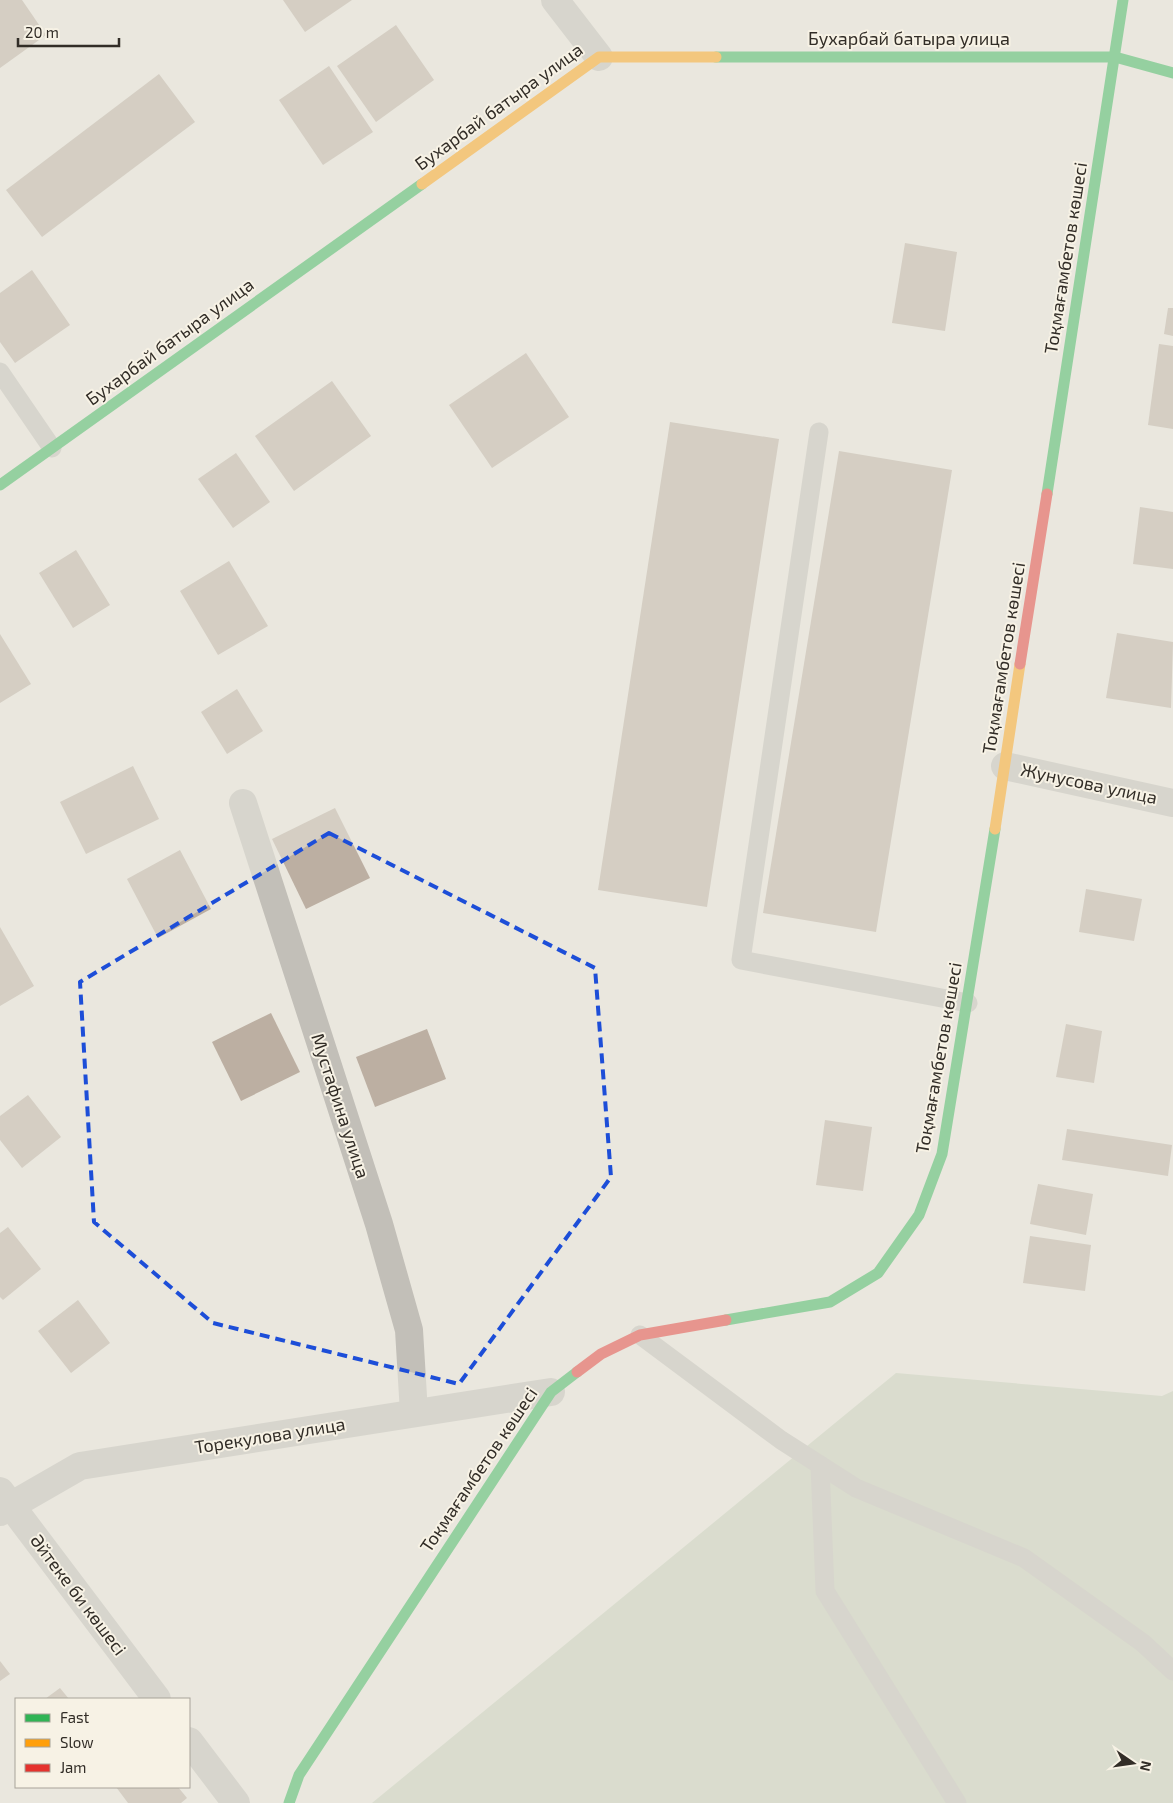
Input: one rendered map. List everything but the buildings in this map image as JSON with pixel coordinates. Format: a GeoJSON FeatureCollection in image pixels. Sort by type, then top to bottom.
{"type":"FeatureCollection","features":[{"type":"Feature","properties":{"kind":"street"},"geometry":{"type":"LineString","coordinates":[[555,0],[599,57]]}},
{"type":"Feature","properties":{"kind":"street","name":"Тоқмағамбетов көшесі"},"geometry":{"type":"LineString","coordinates":[[289,1803],[299,1775],[551,1392],[601,1354],[640,1335],[830,1302],[878,1273],[919,1215],[942,1154],[968,1003],[1124,0]]}},
{"type":"Feature","properties":{"kind":"street","name":"Бухарбай батыра улица"},"geometry":{"type":"LineString","coordinates":[[0,485],[599,57],[1115,57],[1173,73]]}},
{"type":"Feature","properties":{"kind":"street","name":"Жунусова улица"},"geometry":{"type":"LineString","coordinates":[[1005,766],[1173,803]]}},
{"type":"Feature","properties":{"kind":"street","name":"Мустафина улица"},"geometry":{"type":"LineString","coordinates":[[243,803],[379,1224],[409,1330],[414,1413]]}},
{"type":"Feature","properties":{"kind":"street","name":"Торекулова улица"},"geometry":{"type":"LineString","coordinates":[[3,1503],[80,1466],[551,1392]]}},
{"type":"Feature","properties":{"kind":"street","name":"Әйтеке би көшесі"},"geometry":{"type":"LineString","coordinates":[[3,1503],[156,1698]]}},
{"type":"Feature","properties":{"kind":"street"},"geometry":{"type":"LineString","coordinates":[[190,1742],[236,1803]]}},
{"type":"Feature","properties":{"kind":"lane"},"geometry":{"type":"LineString","coordinates":[[0,372],[52,448]]}},
{"type":"Feature","properties":{"kind":"lane"},"geometry":{"type":"LineString","coordinates":[[819,432],[741,960],[968,1003]]}},
{"type":"Feature","properties":{"kind":"lane"},"geometry":{"type":"LineString","coordinates":[[640,1335],[781,1440],[856,1488],[1024,1558],[1143,1643],[1173,1671]]}},
{"type":"Feature","properties":{"kind":"lane"},"geometry":{"type":"LineString","coordinates":[[820,1465],[825,1592],[957,1803]]}},
{"type":"Feature","properties":{"kind":"highlighted area"},"geometry":{"type":"Polygon","coordinates":[[[329,833],[595,968],[611,1177],[459,1384],[213,1323],[94,1222],[80,982],[329,833]]]}},
{"type":"Feature","properties":{"kind":"green space"},"geometry":{"type":"Polygon","coordinates":[[[896,1373],[1162,1396],[1173,1391],[1173,1803],[372,1803],[896,1373]]]}},
{"type":"Feature","properties":{"kind":"traffic: fast"},"geometry":{"type":"LineString","coordinates":[[1047,494],[1123,0]]}},
{"type":"Feature","properties":{"kind":"traffic: fast"},"geometry":{"type":"LineString","coordinates":[[716,57],[1115,57],[1173,73]]}},
{"type":"Feature","properties":{"kind":"traffic: fast"},"geometry":{"type":"LineString","coordinates":[[0,485],[422,184]]}},
{"type":"Feature","properties":{"kind":"traffic: fast"},"geometry":{"type":"LineString","coordinates":[[726,1320],[830,1302],[878,1273],[919,1215],[942,1154],[995,829]]}},
{"type":"Feature","properties":{"kind":"traffic: fast"},"geometry":{"type":"LineString","coordinates":[[289,1803],[299,1775],[551,1392],[577,1372]]}},
{"type":"Feature","properties":{"kind":"traffic: slow"},"geometry":{"type":"LineString","coordinates":[[422,184],[599,57],[716,57]]}},
{"type":"Feature","properties":{"kind":"traffic: slow"},"geometry":{"type":"LineString","coordinates":[[995,829],[1020,664]]}},
{"type":"Feature","properties":{"kind":"traffic: jam"},"geometry":{"type":"LineString","coordinates":[[1020,664],[1047,494]]}},
{"type":"Feature","properties":{"kind":"traffic: jam"},"geometry":{"type":"LineString","coordinates":[[577,1372],[601,1354],[640,1335],[726,1320]]}}]}
